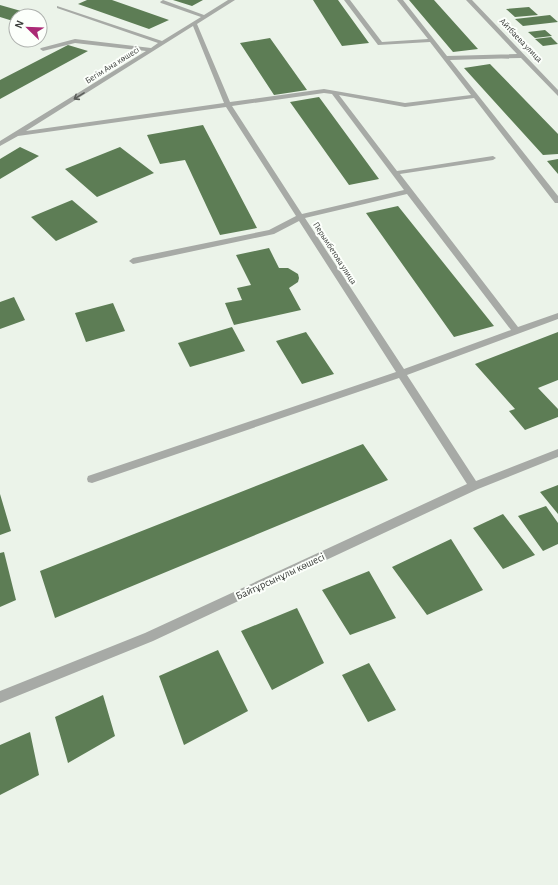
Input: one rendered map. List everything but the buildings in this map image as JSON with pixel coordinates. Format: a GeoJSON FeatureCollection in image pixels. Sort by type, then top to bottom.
{"type":"FeatureCollection","features":[{"type":"Feature","properties":{"kind":"street","name":"Бегім Ана көшесі"},"geometry":{"type":"LineString","coordinates":[[0,144],[232,0]]}},
{"type":"Feature","properties":{"kind":"street"},"geometry":{"type":"LineString","coordinates":[[347,0],[380,44],[432,40]]}},
{"type":"Feature","properties":{"kind":"street"},"geometry":{"type":"LineString","coordinates":[[400,0],[558,201]]}},
{"type":"Feature","properties":{"kind":"street","name":"Айтбаева улица"},"geometry":{"type":"LineString","coordinates":[[470,0],[558,94]]}},
{"type":"Feature","properties":{"kind":"street"},"geometry":{"type":"LineString","coordinates":[[163,2],[205,17]]}},
{"type":"Feature","properties":{"kind":"street"},"geometry":{"type":"LineString","coordinates":[[59,7],[163,43]]}},
{"type":"Feature","properties":{"kind":"street","name":"Перымбетова улица"},"geometry":{"type":"LineString","coordinates":[[195,24],[228,105],[474,486]]}},
{"type":"Feature","properties":{"kind":"street"},"geometry":{"type":"LineString","coordinates":[[48,47],[75,41],[153,50]]}},
{"type":"Feature","properties":{"kind":"street"},"geometry":{"type":"LineString","coordinates":[[446,58],[524,56]]}},
{"type":"Feature","properties":{"kind":"street"},"geometry":{"type":"LineString","coordinates":[[17,134],[324,91],[405,105],[475,96]]}},
{"type":"Feature","properties":{"kind":"street"},"geometry":{"type":"LineString","coordinates":[[334,93],[516,331]]}},
{"type":"Feature","properties":{"kind":"street"},"geometry":{"type":"LineString","coordinates":[[395,173],[493,158]]}},
{"type":"Feature","properties":{"kind":"street"},"geometry":{"type":"LineString","coordinates":[[133,261],[271,232],[300,217],[409,190]]}},
{"type":"Feature","properties":{"kind":"street"},"geometry":{"type":"LineString","coordinates":[[92,479],[401,374],[558,316]]}},
{"type":"Feature","properties":{"kind":"street","name":"Байтұрсынұлы көшесі"},"geometry":{"type":"LineString","coordinates":[[0,697],[149,637],[474,486],[558,453]]}}]}
